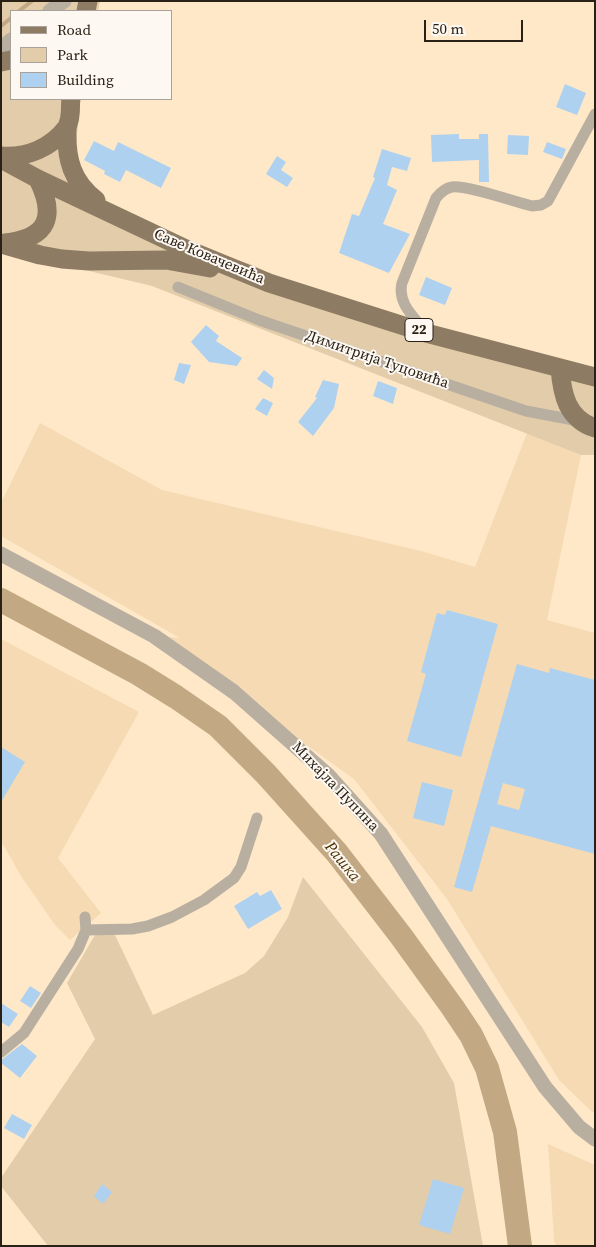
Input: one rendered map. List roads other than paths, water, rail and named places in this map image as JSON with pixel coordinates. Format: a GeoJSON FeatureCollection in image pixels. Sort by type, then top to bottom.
{"type":"FeatureCollection","features":[{"type":"Feature","properties":{"kind":"main road"},"geometry":{"type":"LineString","coordinates":[[70,101],[70,116],[67,127],[71,166],[79,184],[86,192],[121,218]]}},
{"type":"Feature","properties":{"kind":"main road"},"geometry":{"type":"LineString","coordinates":[[1,158],[36,152],[56,139],[67,127]]}},
{"type":"Feature","properties":{"kind":"main road","name":"Саве Ковачевића"},"geometry":{"type":"LineString","coordinates":[[1,158],[38,179],[186,249],[252,276],[335,305],[426,333],[595,377]]}},
{"type":"Feature","properties":{"kind":"main road"},"geometry":{"type":"LineString","coordinates":[[1,244],[26,240],[38,233],[42,228],[47,214],[48,202],[38,179]]}},
{"type":"Feature","properties":{"kind":"main road"},"geometry":{"type":"LineString","coordinates":[[1,244],[62,259],[98,261],[166,260],[252,276]]}},
{"type":"Feature","properties":{"kind":"main road","name":"Димитрија Туцовића"},"geometry":{"type":"LineString","coordinates":[[560,368],[564,398],[574,415],[588,424]]}},
{"type":"Feature","properties":{"kind":"street"},"geometry":{"type":"LineString","coordinates":[[51,10],[64,1]]}},
{"type":"Feature","properties":{"kind":"street"},"geometry":{"type":"LineString","coordinates":[[426,333],[405,306],[400,292],[436,198],[445,190],[453,187],[532,206],[541,205],[548,200],[595,114]]}},
{"type":"Feature","properties":{"kind":"street","name":"Димитрија Туцовића"},"geometry":{"type":"LineString","coordinates":[[178,287],[268,323],[526,411],[588,424]]}},
{"type":"Feature","properties":{"kind":"street","name":"Михајла Пупина"},"geometry":{"type":"LineString","coordinates":[[1,554],[154,636],[234,692],[328,775],[380,834],[545,1087],[579,1127],[595,1139]]}},
{"type":"Feature","properties":{"kind":"street"},"geometry":{"type":"LineString","coordinates":[[86,930],[132,929],[148,926],[172,917],[204,900],[234,878],[241,867],[257,818]]}},
{"type":"Feature","properties":{"kind":"street"},"geometry":{"type":"LineString","coordinates":[[1,1052],[24,1033],[78,948],[86,930],[85,917]]}},
{"type":"Feature","properties":{"kind":"waterway"},"geometry":{"type":"LineString","coordinates":[[20,10],[32,1]]}},
{"type":"Feature","properties":{"kind":"waterway"},"geometry":{"type":"LineString","coordinates":[[1,26],[10,19]]}},
{"type":"Feature","properties":{"kind":"waterway","name":"Рашка"},"geometry":{"type":"LineString","coordinates":[[1,600],[139,674],[218,726],[266,774],[337,853],[401,936],[453,1008],[471,1035],[487,1068],[505,1132],[520,1246]]}}]}
